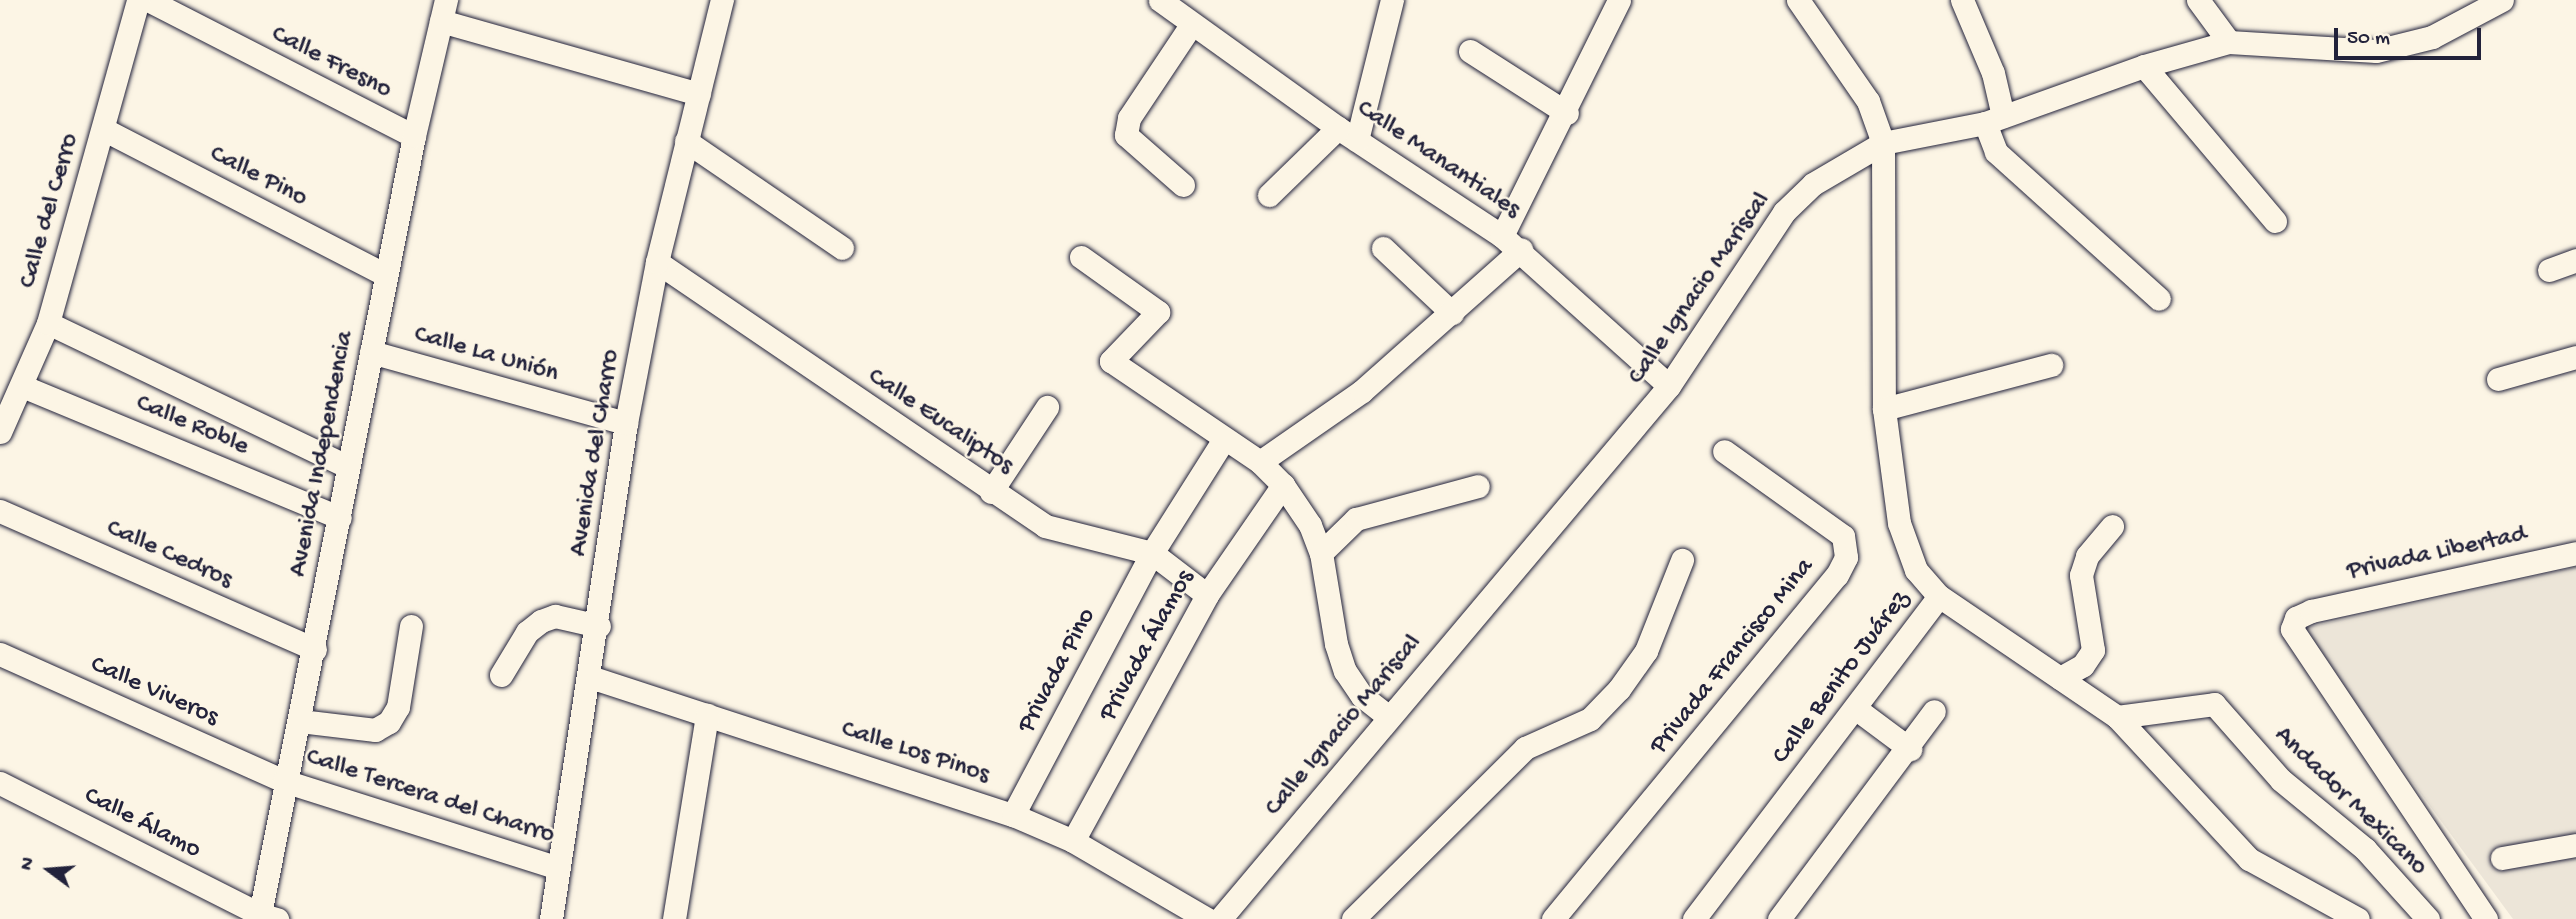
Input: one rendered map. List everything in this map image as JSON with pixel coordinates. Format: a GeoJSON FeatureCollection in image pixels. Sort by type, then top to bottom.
{"type":"FeatureCollection","features":[{"type":"Feature","properties":{"kind":"street","name":"Calle del Cerro"},"geometry":{"type":"LineString","coordinates":[[0,432],[48,323],[138,0]]}},
{"type":"Feature","properties":{"kind":"street","name":"Calle Fresno"},"geometry":{"type":"LineString","coordinates":[[148,0],[414,136]]}},
{"type":"Feature","properties":{"kind":"street","name":"Avenida del Charro"},"geometry":{"type":"LineString","coordinates":[[551,919],[598,626],[626,423],[657,262],[722,0]]}},
{"type":"Feature","properties":{"kind":"street","name":"Calle Manantiales"},"geometry":{"type":"LineString","coordinates":[[1160,0],[1191,25],[1348,134],[1521,250],[1669,386]]}},
{"type":"Feature","properties":{"kind":"street"},"geometry":{"type":"LineString","coordinates":[[1269,195],[1348,134],[1392,0]]}},
{"type":"Feature","properties":{"kind":"street"},"geometry":{"type":"LineString","coordinates":[[1502,236],[1567,113],[1619,0]]}},
{"type":"Feature","properties":{"kind":"street","name":"Calle Benito Juárez"},"geometry":{"type":"LineString","coordinates":[[1694,919],[1939,596],[1916,570],[1905,546],[1884,409],[1883,143],[1868,102],[1798,0]]}},
{"type":"Feature","properties":{"kind":"street"},"geometry":{"type":"LineString","coordinates":[[1962,0],[1993,73],[1996,152],[2159,299]]}},
{"type":"Feature","properties":{"kind":"street"},"geometry":{"type":"LineString","coordinates":[[2198,0],[2229,42]]}},
{"type":"Feature","properties":{"kind":"street","name":"Calle Ignacio Mariscal"},"geometry":{"type":"LineString","coordinates":[[1220,919],[1388,716],[1669,386],[1784,212],[1812,184],[1883,143],[1994,120],[2144,66],[2229,42],[2376,51],[2432,37],[2502,0]]}},
{"type":"Feature","properties":{"kind":"street","name":"Avenida Independencia"},"geometry":{"type":"LineString","coordinates":[[265,917],[284,780],[315,649],[414,136],[444,11]]}},
{"type":"Feature","properties":{"kind":"street"},"geometry":{"type":"LineString","coordinates":[[444,11],[699,94]]}},
{"type":"Feature","properties":{"kind":"street"},"geometry":{"type":"LineString","coordinates":[[1183,185],[1126,135],[1129,118],[1191,25]]}},
{"type":"Feature","properties":{"kind":"street"},"geometry":{"type":"LineString","coordinates":[[1470,51],[1567,113]]}},
{"type":"Feature","properties":{"kind":"street"},"geometry":{"type":"LineString","coordinates":[[2144,66],[2275,221]]}},
{"type":"Feature","properties":{"kind":"street","name":"Calle Pino"},"geometry":{"type":"LineString","coordinates":[[103,129],[386,275]]}},
{"type":"Feature","properties":{"kind":"street"},"geometry":{"type":"LineString","coordinates":[[686,141],[842,248]]}},
{"type":"Feature","properties":{"kind":"street"},"geometry":{"type":"LineString","coordinates":[[1383,247],[1452,313]]}},
{"type":"Feature","properties":{"kind":"street"},"geometry":{"type":"LineString","coordinates":[[1260,462],[1362,391],[1521,250]]}},
{"type":"Feature","properties":{"kind":"street"},"geometry":{"type":"LineString","coordinates":[[1081,257],[1158,312],[1111,361],[1260,462],[1283,485],[1310,525],[1321,553],[1336,644],[1345,671],[1362,696],[1388,716]]}},
{"type":"Feature","properties":{"kind":"street"},"geometry":{"type":"LineString","coordinates":[[2549,270],[2576,260]]}},
{"type":"Feature","properties":{"kind":"street","name":"Calle Eucaliptos"},"geometry":{"type":"LineString","coordinates":[[657,262],[991,492],[1045,526],[1153,553],[1207,595]]}},
{"type":"Feature","properties":{"kind":"street"},"geometry":{"type":"LineString","coordinates":[[48,323],[348,467]]}},
{"type":"Feature","properties":{"kind":"street","name":"Calle La Unión"},"geometry":{"type":"LineString","coordinates":[[371,352],[626,423]]}},
{"type":"Feature","properties":{"kind":"street"},"geometry":{"type":"LineString","coordinates":[[2498,379],[2576,357]]}},
{"type":"Feature","properties":{"kind":"street"},"geometry":{"type":"LineString","coordinates":[[1884,409],[2051,365]]}},
{"type":"Feature","properties":{"kind":"street","name":"Calle Roble"},"geometry":{"type":"LineString","coordinates":[[22,386],[340,518]]}},
{"type":"Feature","properties":{"kind":"street"},"geometry":{"type":"LineString","coordinates":[[991,492],[1047,407]]}},
{"type":"Feature","properties":{"kind":"street","name":"Privada Pino"},"geometry":{"type":"LineString","coordinates":[[1013,815],[1153,553],[1224,439]]}},
{"type":"Feature","properties":{"kind":"street","name":"Privada Francisco Mina"},"geometry":{"type":"LineString","coordinates":[[1553,919],[1829,586],[1846,556],[1843,536],[1724,452]]}},
{"type":"Feature","properties":{"kind":"street","name":"Privada Álamos"},"geometry":{"type":"LineString","coordinates":[[1073,841],[1207,595],[1283,485]]}},
{"type":"Feature","properties":{"kind":"street"},"geometry":{"type":"LineString","coordinates":[[1321,553],[1356,519],[1478,486]]}},
{"type":"Feature","properties":{"kind":"street","name":"Calle Cedros"},"geometry":{"type":"LineString","coordinates":[[0,511],[315,649]]}},
{"type":"Feature","properties":{"kind":"street"},"geometry":{"type":"LineString","coordinates":[[2060,678],[2083,665],[2093,650],[2081,575],[2087,556],[2112,526]]}},
{"type":"Feature","properties":{"kind":"street","name":"Privada Libertad"},"geometry":{"type":"LineString","coordinates":[[2486,919],[2309,659],[2292,629],[2296,618],[2311,611],[2576,553]]}},
{"type":"Feature","properties":{"kind":"street"},"geometry":{"type":"LineString","coordinates":[[1353,919],[1525,748],[1590,719],[1619,689],[1646,651],[1682,560]]}},
{"type":"Feature","properties":{"kind":"street"},"geometry":{"type":"LineString","coordinates":[[1939,596],[2117,717],[2249,859],[2358,919]]}},
{"type":"Feature","properties":{"kind":"street"},"geometry":{"type":"LineString","coordinates":[[501,675],[527,632],[541,621],[555,616],[598,626]]}},
{"type":"Feature","properties":{"kind":"street"},"geometry":{"type":"LineString","coordinates":[[300,721],[375,730],[388,722],[400,699],[411,626]]}},
{"type":"Feature","properties":{"kind":"street","name":"Calle Viveros"},"geometry":{"type":"LineString","coordinates":[[0,654],[284,780]]}},
{"type":"Feature","properties":{"kind":"street","name":"Calle Los Pinos"},"geometry":{"type":"LineString","coordinates":[[590,677],[1013,815],[1073,841],[1207,919]]}},
{"type":"Feature","properties":{"kind":"street","name":"Andador Mexicano"},"geometry":{"type":"LineString","coordinates":[[2117,717],[2214,704],[2281,780],[2365,849],[2428,919]]}},
{"type":"Feature","properties":{"kind":"street"},"geometry":{"type":"LineString","coordinates":[[1855,708],[1910,749]]}},
{"type":"Feature","properties":{"kind":"street"},"geometry":{"type":"LineString","coordinates":[[1779,919],[1910,749],[1934,712]]}},
{"type":"Feature","properties":{"kind":"street"},"geometry":{"type":"LineString","coordinates":[[674,919],[707,715]]}},
{"type":"Feature","properties":{"kind":"street","name":"Calle Tercera del Charro"},"geometry":{"type":"LineString","coordinates":[[284,780],[559,868]]}},
{"type":"Feature","properties":{"kind":"street","name":"Calle Álamo"},"geometry":{"type":"LineString","coordinates":[[0,783],[265,917]]}},
{"type":"Feature","properties":{"kind":"street"},"geometry":{"type":"LineString","coordinates":[[2502,858],[2576,845]]}},
{"type":"Feature","properties":{"kind":"shaded area"},"geometry":{"type":"Polygon","coordinates":[[[2576,567],[2576,919],[2513,919],[2300,629],[2576,567]]]}}]}
